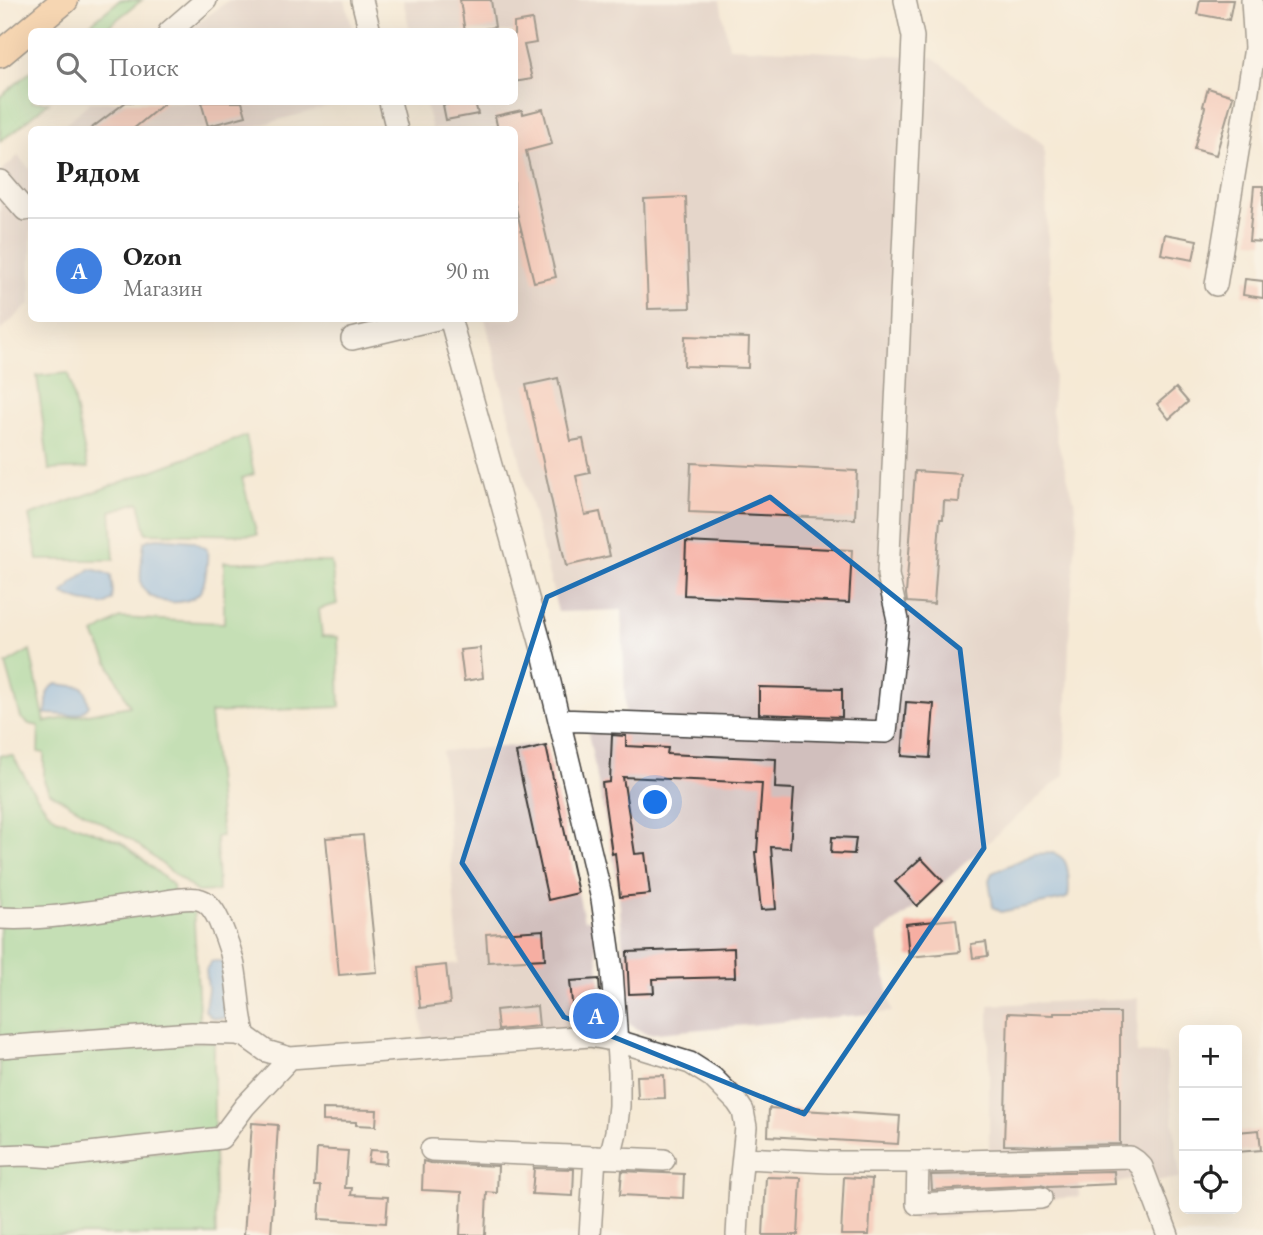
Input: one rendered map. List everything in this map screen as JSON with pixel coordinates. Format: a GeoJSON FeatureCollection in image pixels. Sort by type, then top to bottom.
{"type":"FeatureCollection","features":[{"type":"Feature","properties":{"kind":"main road"},"geometry":{"type":"LineString","coordinates":[[31,28],[65,0]]}},
{"type":"Feature","properties":{"kind":"main road"},"geometry":{"type":"LineString","coordinates":[[0,54],[28,31]]}},
{"type":"Feature","properties":{"kind":"street"},"geometry":{"type":"LineString","coordinates":[[174,28],[206,0]]}},
{"type":"Feature","properties":{"kind":"street"},"geometry":{"type":"LineString","coordinates":[[362,0],[369,28]]}},
{"type":"Feature","properties":{"kind":"street"},"geometry":{"type":"LineString","coordinates":[[559,720],[886,732],[898,620],[888,575],[913,37],[905,0]]}},
{"type":"Feature","properties":{"kind":"street"},"geometry":{"type":"LineString","coordinates":[[1216,285],[1255,48],[1252,0]]}},
{"type":"Feature","properties":{"kind":"street"},"geometry":{"type":"LineString","coordinates":[[391,105],[396,126]]}},
{"type":"Feature","properties":{"kind":"street"},"geometry":{"type":"LineString","coordinates":[[0,181],[25,210]]}},
{"type":"Feature","properties":{"kind":"street"},"geometry":{"type":"LineString","coordinates":[[352,339],[424,322]]}},
{"type":"Feature","properties":{"kind":"street"},"geometry":{"type":"LineString","coordinates":[[451,322],[537,632],[602,899],[618,1041],[619,1106],[616,1132],[603,1157],[590,1235]]}},
{"type":"Feature","properties":{"kind":"street"},"geometry":{"type":"LineString","coordinates":[[0,918],[51,917],[186,900],[205,902],[210,905],[219,922],[233,960],[245,1036]]}},
{"type":"Feature","properties":{"kind":"street"},"geometry":{"type":"LineString","coordinates":[[0,1047],[192,1033],[237,1034],[245,1036],[266,1051],[290,1058],[582,1037],[618,1041],[690,1063],[712,1077],[743,1111],[746,1118],[737,1235]]}},
{"type":"Feature","properties":{"kind":"street"},"geometry":{"type":"LineString","coordinates":[[0,1156],[54,1157],[221,1138],[245,1106],[290,1058]]}},
{"type":"Feature","properties":{"kind":"street"},"geometry":{"type":"LineString","coordinates":[[431,1150],[664,1160]]}},
{"type":"Feature","properties":{"kind":"street"},"geometry":{"type":"LineString","coordinates":[[743,1158],[918,1162],[1130,1157],[1142,1167],[1168,1235]]}},
{"type":"Feature","properties":{"kind":"street"},"geometry":{"type":"LineString","coordinates":[[918,1162],[917,1204],[1041,1198]]}},
{"type":"Feature","properties":{"kind":"highlighted area"},"geometry":{"type":"Polygon","coordinates":[[[770,497],[960,649],[984,848],[804,1114],[564,1017],[462,863],[547,597],[770,497]]]}},
{"type":"Feature","properties":{"kind":"shaded area"},"geometry":{"type":"Polygon","coordinates":[[[229,0],[345,0],[352,28],[192,28],[229,0]]]}},
{"type":"Feature","properties":{"kind":"shaded area"},"geometry":{"type":"Polygon","coordinates":[[[403,0],[720,0],[729,47],[933,57],[1044,146],[1054,376],[1052,411],[1074,500],[1077,524],[1070,617],[1064,775],[917,906],[877,935],[892,1012],[646,1034],[629,1024],[618,883],[588,733],[626,732],[622,610],[558,612],[486,322],[518,322],[518,126],[431,126],[426,105],[518,105],[518,28],[409,28],[403,0]]]}},
{"type":"Feature","properties":{"kind":"shaded area"},"geometry":{"type":"Polygon","coordinates":[[[87,105],[334,105],[257,126],[63,126],[87,105]]]}},
{"type":"Feature","properties":{"kind":"shaded area"},"geometry":{"type":"Polygon","coordinates":[[[18,156],[28,167],[28,306],[0,331],[0,172],[18,156]]]}},
{"type":"Feature","properties":{"kind":"shaded area"},"geometry":{"type":"Polygon","coordinates":[[[546,744],[584,920],[593,919],[605,1023],[423,1040],[416,968],[459,963],[442,751],[546,744]]]}},
{"type":"Feature","properties":{"kind":"shaded area"},"geometry":{"type":"Polygon","coordinates":[[[1138,998],[1137,1053],[1166,1054],[1179,1178],[1138,1184],[1136,1178],[1115,1184],[1080,1185],[1079,1197],[1049,1199],[1049,1206],[912,1220],[912,1157],[989,1155],[989,1005],[1138,998]]]}},
{"type":"Feature","properties":{"kind":"green space"},"geometry":{"type":"Polygon","coordinates":[[[120,0],[142,0],[106,28],[85,28],[120,0]]]}},
{"type":"Feature","properties":{"kind":"green space"},"geometry":{"type":"Polygon","coordinates":[[[28,74],[28,105],[45,105],[0,141],[0,97],[28,74]]]}},
{"type":"Feature","properties":{"kind":"green space"},"geometry":{"type":"Polygon","coordinates":[[[68,373],[88,468],[49,470],[37,376],[68,373]]]}},
{"type":"Feature","properties":{"kind":"green space"},"geometry":{"type":"Polygon","coordinates":[[[246,436],[254,474],[242,478],[257,535],[146,533],[139,502],[111,511],[114,560],[38,560],[29,516],[246,436]]]}},
{"type":"Feature","properties":{"kind":"green space"},"geometry":{"type":"Polygon","coordinates":[[[224,562],[331,562],[337,604],[319,609],[322,636],[338,637],[340,707],[210,713],[222,836],[216,837],[218,891],[197,892],[133,841],[49,792],[44,781],[44,753],[38,752],[39,726],[29,724],[21,718],[6,664],[30,650],[45,722],[130,706],[94,634],[120,618],[224,623],[224,562]]]}},
{"type":"Feature","properties":{"kind":"green space"},"geometry":{"type":"Polygon","coordinates":[[[0,755],[13,756],[33,791],[56,818],[121,842],[173,885],[174,896],[0,913],[0,755]]]}},
{"type":"Feature","properties":{"kind":"green space"},"geometry":{"type":"Polygon","coordinates":[[[193,905],[200,1027],[0,1042],[0,923],[117,919],[144,910],[193,905]]]}},
{"type":"Feature","properties":{"kind":"green space"},"geometry":{"type":"Polygon","coordinates":[[[214,1041],[214,1130],[68,1149],[0,1150],[0,1054],[214,1041]]]}},
{"type":"Feature","properties":{"kind":"green space"},"geometry":{"type":"Polygon","coordinates":[[[208,1149],[214,1152],[216,1235],[0,1235],[0,1162],[208,1149]]]}},
{"type":"Feature","properties":{"kind":"water"},"geometry":{"type":"Polygon","coordinates":[[[158,538],[193,541],[207,549],[204,583],[194,597],[169,602],[153,597],[142,586],[144,542],[158,538]]]}},
{"type":"Feature","properties":{"kind":"water"},"geometry":{"type":"Polygon","coordinates":[[[90,569],[111,576],[112,600],[105,605],[81,601],[63,594],[90,569]]]}},
{"type":"Feature","properties":{"kind":"water"},"geometry":{"type":"Polygon","coordinates":[[[57,684],[82,687],[89,706],[74,715],[45,714],[47,693],[57,684]]]}},
{"type":"Feature","properties":{"kind":"water"},"geometry":{"type":"Polygon","coordinates":[[[1054,853],[1066,863],[1069,878],[1068,897],[1001,912],[993,907],[989,880],[992,873],[1034,854],[1054,853]]]}},
{"type":"Feature","properties":{"kind":"water"},"geometry":{"type":"Polygon","coordinates":[[[212,961],[223,961],[231,1014],[219,1019],[211,1017],[205,1010],[208,989],[206,969],[212,961]]]}},
{"type":"Feature","properties":{"kind":"building"},"geometry":{"type":"Polygon","coordinates":[[[460,0],[491,0],[495,27],[464,28],[460,0]]]}},
{"type":"Feature","properties":{"kind":"building"},"geometry":{"type":"Polygon","coordinates":[[[1200,0],[1233,0],[1229,20],[1197,14],[1200,0]]]}},
{"type":"Feature","properties":{"kind":"building"},"geometry":{"type":"Polygon","coordinates":[[[532,20],[536,43],[524,45],[532,79],[518,81],[518,28],[514,28],[514,23],[532,20]]]}},
{"type":"Feature","properties":{"kind":"building"},"geometry":{"type":"Polygon","coordinates":[[[1208,88],[1233,96],[1216,155],[1194,149],[1208,88]]]}},
{"type":"Feature","properties":{"kind":"building"},"geometry":{"type":"Polygon","coordinates":[[[122,105],[162,105],[137,126],[94,126],[122,105]]]}},
{"type":"Feature","properties":{"kind":"building"},"geometry":{"type":"Polygon","coordinates":[[[202,105],[243,105],[246,116],[208,126],[202,105]]]}},
{"type":"Feature","properties":{"kind":"building"},"geometry":{"type":"Polygon","coordinates":[[[443,105],[476,105],[478,114],[446,120],[443,105]]]}},
{"type":"Feature","properties":{"kind":"building"},"geometry":{"type":"Polygon","coordinates":[[[543,109],[552,144],[526,151],[556,277],[534,282],[518,216],[518,126],[497,126],[495,116],[522,110],[523,114],[543,109]]]}},
{"type":"Feature","properties":{"kind":"building"},"geometry":{"type":"Polygon","coordinates":[[[1254,186],[1263,186],[1263,242],[1249,241],[1254,186]]]}},
{"type":"Feature","properties":{"kind":"building"},"geometry":{"type":"Polygon","coordinates":[[[686,197],[690,308],[648,309],[644,199],[686,197]]]}},
{"type":"Feature","properties":{"kind":"building"},"geometry":{"type":"Polygon","coordinates":[[[1165,234],[1197,240],[1193,260],[1161,254],[1165,234]]]}},
{"type":"Feature","properties":{"kind":"building"},"geometry":{"type":"Polygon","coordinates":[[[1245,279],[1263,281],[1263,298],[1243,295],[1245,279]]]}},
{"type":"Feature","properties":{"kind":"building"},"geometry":{"type":"Polygon","coordinates":[[[685,336],[749,338],[748,368],[684,366],[685,336]]]}},
{"type":"Feature","properties":{"kind":"building"},"geometry":{"type":"Polygon","coordinates":[[[558,378],[571,441],[583,439],[590,473],[576,476],[585,515],[600,512],[610,556],[566,566],[526,385],[558,378]]]}},
{"type":"Feature","properties":{"kind":"building"},"geometry":{"type":"Polygon","coordinates":[[[1176,388],[1188,402],[1169,419],[1157,404],[1176,388]]]}},
{"type":"Feature","properties":{"kind":"building"},"geometry":{"type":"Polygon","coordinates":[[[691,463],[857,471],[855,519],[689,512],[691,463]]]}},
{"type":"Feature","properties":{"kind":"building"},"geometry":{"type":"Polygon","coordinates":[[[915,471],[961,474],[959,502],[944,501],[943,519],[940,519],[934,604],[907,602],[915,471]]]}},
{"type":"Feature","properties":{"kind":"building"},"geometry":{"type":"Polygon","coordinates":[[[686,542],[852,550],[849,603],[684,595],[686,542]]]}},
{"type":"Feature","properties":{"kind":"building"},"geometry":{"type":"Polygon","coordinates":[[[480,648],[483,678],[464,681],[460,650],[480,648]]]}},
{"type":"Feature","properties":{"kind":"building"},"geometry":{"type":"Polygon","coordinates":[[[759,687],[842,689],[842,717],[759,714],[759,687]]]}},
{"type":"Feature","properties":{"kind":"building"},"geometry":{"type":"Polygon","coordinates":[[[906,702],[934,704],[930,758],[902,756],[906,702]]]}},
{"type":"Feature","properties":{"kind":"building"},"geometry":{"type":"Polygon","coordinates":[[[612,735],[626,736],[626,746],[668,748],[667,754],[776,759],[775,788],[794,789],[790,848],[771,847],[776,909],[761,910],[755,852],[762,783],[623,777],[635,854],[645,853],[650,894],[620,897],[602,783],[610,782],[612,735]]]}},
{"type":"Feature","properties":{"kind":"building"},"geometry":{"type":"Polygon","coordinates":[[[546,746],[578,893],[548,900],[516,753],[546,746]]]}},
{"type":"Feature","properties":{"kind":"building"},"geometry":{"type":"Polygon","coordinates":[[[363,835],[377,972],[339,975],[326,838],[363,835]]]}},
{"type":"Feature","properties":{"kind":"building"},"geometry":{"type":"Polygon","coordinates":[[[832,837],[856,838],[854,854],[831,853],[832,837]]]}},
{"type":"Feature","properties":{"kind":"building"},"geometry":{"type":"Polygon","coordinates":[[[921,858],[943,881],[917,906],[895,882],[921,858]]]}},
{"type":"Feature","properties":{"kind":"building"},"geometry":{"type":"Polygon","coordinates":[[[956,919],[960,952],[909,957],[906,924],[956,919]]]}},
{"type":"Feature","properties":{"kind":"building"},"geometry":{"type":"Polygon","coordinates":[[[543,930],[545,959],[488,962],[486,934],[543,930]]]}},
{"type":"Feature","properties":{"kind":"building"},"geometry":{"type":"Polygon","coordinates":[[[986,942],[988,956],[973,958],[971,944],[986,942]]]}},
{"type":"Feature","properties":{"kind":"building"},"geometry":{"type":"Polygon","coordinates":[[[734,948],[735,977],[653,979],[654,993],[629,994],[627,952],[734,948]]]}},
{"type":"Feature","properties":{"kind":"building"},"geometry":{"type":"Polygon","coordinates":[[[446,965],[450,1004],[420,1008],[416,968],[446,965]]]}},
{"type":"Feature","properties":{"kind":"building"},"geometry":{"type":"Polygon","coordinates":[[[599,979],[602,1023],[574,1024],[570,981],[599,979]]]}},
{"type":"Feature","properties":{"kind":"building"},"geometry":{"type":"Polygon","coordinates":[[[537,1006],[539,1026],[498,1030],[496,1010],[537,1006]]]}},
{"type":"Feature","properties":{"kind":"building"},"geometry":{"type":"Polygon","coordinates":[[[1008,1013],[1120,1013],[1120,1144],[1004,1145],[1008,1013]]]}},
{"type":"Feature","properties":{"kind":"building"},"geometry":{"type":"Polygon","coordinates":[[[664,1075],[665,1098],[638,1099],[637,1076],[664,1075]]]}},
{"type":"Feature","properties":{"kind":"building"},"geometry":{"type":"Polygon","coordinates":[[[769,1108],[900,1116],[898,1144],[768,1136],[769,1108]]]}},
{"type":"Feature","properties":{"kind":"building"},"geometry":{"type":"Polygon","coordinates":[[[323,1109],[377,1110],[376,1126],[356,1125],[356,1122],[323,1121],[323,1109]]]}},
{"type":"Feature","properties":{"kind":"building"},"geometry":{"type":"Polygon","coordinates":[[[252,1123],[278,1125],[271,1235],[244,1235],[252,1123]]]}},
{"type":"Feature","properties":{"kind":"building"},"geometry":{"type":"Polygon","coordinates":[[[1259,1130],[1261,1150],[1242,1152],[1242,1132],[1259,1130]]]}},
{"type":"Feature","properties":{"kind":"building"},"geometry":{"type":"Polygon","coordinates":[[[317,1149],[348,1151],[345,1188],[352,1188],[351,1195],[388,1197],[386,1223],[319,1219],[321,1186],[315,1186],[317,1149]]]}},
{"type":"Feature","properties":{"kind":"building"},"geometry":{"type":"Polygon","coordinates":[[[370,1150],[387,1151],[386,1164],[368,1162],[370,1150]]]}},
{"type":"Feature","properties":{"kind":"building"},"geometry":{"type":"Polygon","coordinates":[[[423,1161],[498,1166],[497,1193],[487,1192],[485,1235],[460,1235],[462,1192],[422,1190],[423,1161]]]}},
{"type":"Feature","properties":{"kind":"building"},"geometry":{"type":"Polygon","coordinates":[[[534,1168],[574,1169],[573,1196],[532,1194],[534,1168]]]}},
{"type":"Feature","properties":{"kind":"building"},"geometry":{"type":"Polygon","coordinates":[[[622,1171],[684,1174],[683,1198],[620,1195],[622,1171]]]}},
{"type":"Feature","properties":{"kind":"building"},"geometry":{"type":"Polygon","coordinates":[[[1114,1171],[1115,1184],[932,1190],[931,1175],[1114,1171]]]}},
{"type":"Feature","properties":{"kind":"building"},"geometry":{"type":"Polygon","coordinates":[[[766,1177],[801,1178],[798,1235],[763,1235],[766,1177]]]}},
{"type":"Feature","properties":{"kind":"building"},"geometry":{"type":"Polygon","coordinates":[[[844,1177],[872,1179],[869,1235],[841,1235],[844,1177]]]}},
{"type":"Feature","properties":{"kind":"place","name":"Ozon"},"geometry":{"type":"Point","coordinates":[596,1016]}}]}
